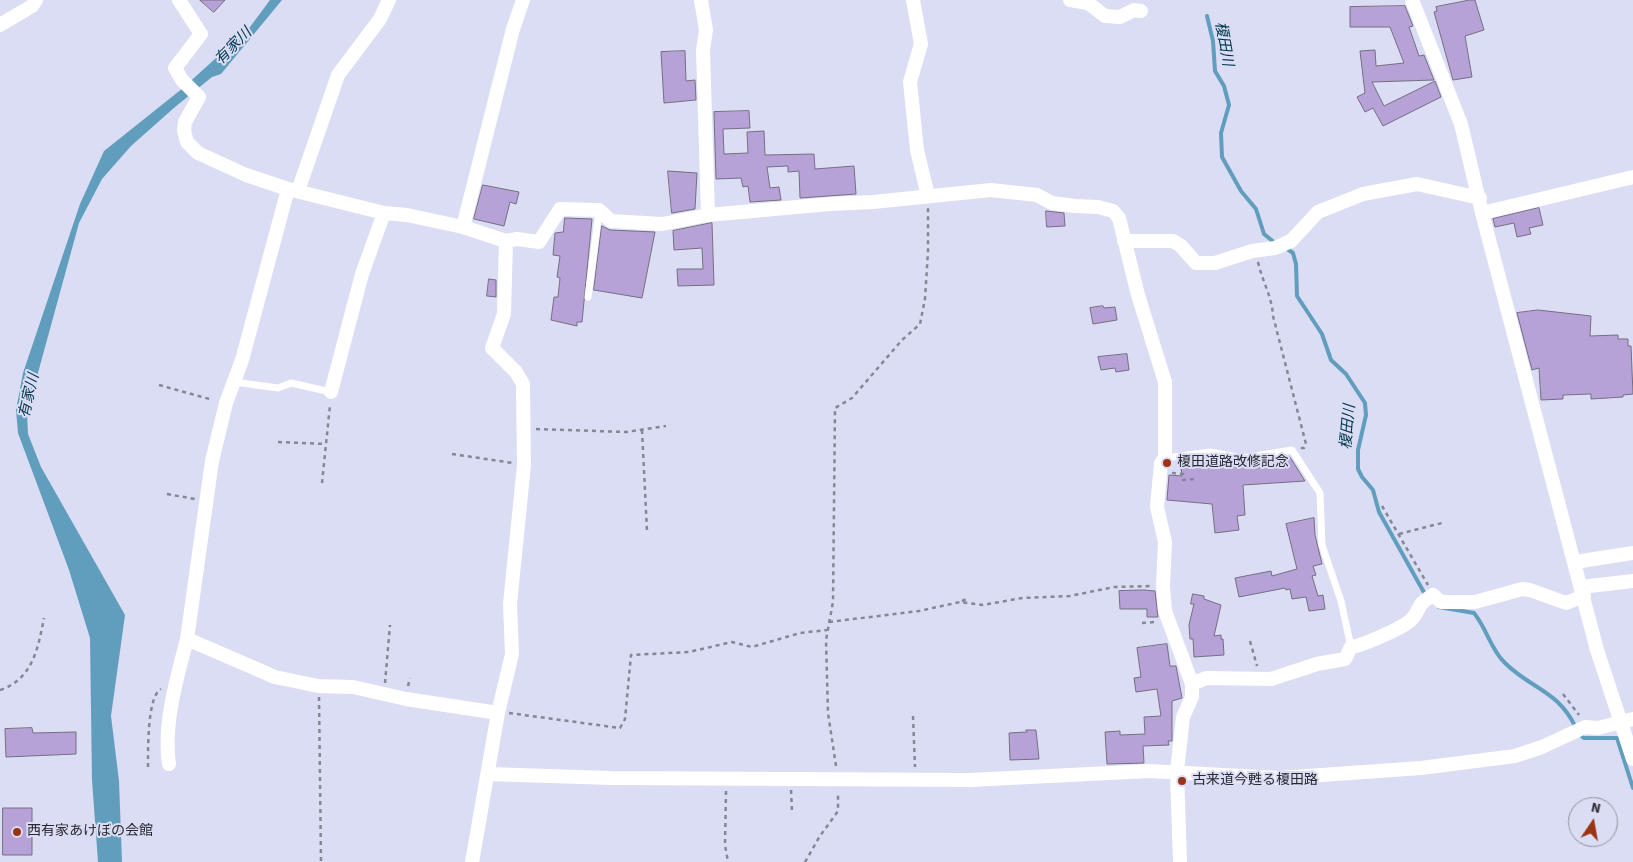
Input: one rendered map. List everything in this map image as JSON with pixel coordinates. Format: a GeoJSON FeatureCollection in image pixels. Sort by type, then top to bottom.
{"type":"FeatureCollection","features":[{"type":"Feature","properties":{"kind":"street"},"geometry":{"type":"LineString","coordinates":[[0,26],[32,6],[36,0]]}},
{"type":"Feature","properties":{"kind":"street"},"geometry":{"type":"LineString","coordinates":[[179,0],[201,34],[175,68],[182,80],[199,97],[185,122],[184,131],[187,142],[198,153],[246,175],[293,190],[384,213],[407,215],[463,227],[506,241],[517,239],[539,242],[560,209],[599,210],[611,221],[662,224],[708,215],[991,190],[1037,195],[1052,202],[1113,210],[1119,218],[1149,334],[1165,382],[1165,458],[1161,463],[1156,506],[1165,542],[1163,586],[1165,611],[1192,684],[1192,697],[1183,717],[1177,771],[1180,862]]}},
{"type":"Feature","properties":{"kind":"street"},"geometry":{"type":"LineString","coordinates":[[169,764],[168,742],[175,689],[186,639],[204,525],[205,500],[226,403],[242,360],[293,190],[338,75],[380,19],[389,0]]}},
{"type":"Feature","properties":{"kind":"street"},"geometry":{"type":"LineString","coordinates":[[463,227],[523,0]]}},
{"type":"Feature","properties":{"kind":"street"},"geometry":{"type":"LineString","coordinates":[[701,0],[706,30],[703,50],[708,215]]}},
{"type":"Feature","properties":{"kind":"street"},"geometry":{"type":"LineString","coordinates":[[912,0],[920,44],[910,82],[917,150],[928,196]]}},
{"type":"Feature","properties":{"kind":"street"},"geometry":{"type":"LineString","coordinates":[[1070,0],[1088,3],[1105,16],[1120,17],[1134,10],[1141,11]]}},
{"type":"Feature","properties":{"kind":"street"},"geometry":{"type":"LineString","coordinates":[[1412,0],[1461,124],[1482,213],[1607,686],[1627,721],[1633,759]]}},
{"type":"Feature","properties":{"kind":"street"},"geometry":{"type":"LineString","coordinates":[[1482,213],[1633,177]]}},
{"type":"Feature","properties":{"kind":"street"},"geometry":{"type":"LineString","coordinates":[[1124,241],[1173,242],[1181,246],[1196,263],[1215,263],[1291,241],[1318,212],[1363,194],[1417,184],[1480,198]]}},
{"type":"Feature","properties":{"kind":"street"},"geometry":{"type":"LineString","coordinates":[[331,392],[362,274],[384,213]]}},
{"type":"Feature","properties":{"kind":"street"},"geometry":{"type":"LineString","coordinates":[[472,862],[498,713],[512,654],[510,604],[524,465],[523,384],[516,372],[492,348],[504,314],[506,241]]}},
{"type":"Feature","properties":{"kind":"street"},"geometry":{"type":"LineString","coordinates":[[1575,562],[1633,553]]}},
{"type":"Feature","properties":{"kind":"street"},"geometry":{"type":"LineString","coordinates":[[1192,684],[1206,678],[1271,679],[1317,664],[1339,662],[1345,659],[1350,647],[1361,646],[1410,621],[1420,603],[1429,597],[1441,602],[1475,602],[1522,589],[1530,590],[1566,604],[1583,592],[1633,581]]}},
{"type":"Feature","properties":{"kind":"street"},"geometry":{"type":"LineString","coordinates":[[186,639],[261,672],[318,686],[353,687],[384,692],[406,699],[498,713]]}},
{"type":"Feature","properties":{"kind":"street"},"geometry":{"type":"LineString","coordinates":[[488,774],[611,778],[970,780],[1177,771],[1279,778],[1458,764],[1515,756],[1580,729],[1598,728],[1627,721]]}},
{"type":"Feature","properties":{"kind":"lane"},"geometry":{"type":"LineString","coordinates":[[588,297],[599,210]]}},
{"type":"Feature","properties":{"kind":"lane"},"geometry":{"type":"LineString","coordinates":[[234,382],[278,388],[291,382],[331,392]]}},
{"type":"Feature","properties":{"kind":"lane"},"geometry":{"type":"LineString","coordinates":[[1165,458],[1210,452],[1243,458],[1292,450],[1320,493],[1322,545],[1341,601],[1350,647]]}},
{"type":"Feature","properties":{"kind":"path"},"geometry":{"type":"LineString","coordinates":[[805,862],[820,836],[838,811],[838,778],[828,713],[827,630],[833,602],[835,408],[852,398],[896,347],[920,324],[925,299],[928,251],[928,196]]}},
{"type":"Feature","properties":{"kind":"path"},"geometry":{"type":"LineString","coordinates":[[1256,250],[1262,277],[1271,297],[1273,316],[1306,444],[1304,448],[1292,450]]}},
{"type":"Feature","properties":{"kind":"path"},"geometry":{"type":"LineString","coordinates":[[159,385],[226,403]]}},
{"type":"Feature","properties":{"kind":"path"},"geometry":{"type":"LineString","coordinates":[[322,483],[331,392]]}},
{"type":"Feature","properties":{"kind":"path"},"geometry":{"type":"LineString","coordinates":[[525,428],[585,432],[642,430],[666,426]]}},
{"type":"Feature","properties":{"kind":"path"},"geometry":{"type":"LineString","coordinates":[[642,430],[647,531]]}},
{"type":"Feature","properties":{"kind":"path"},"geometry":{"type":"LineString","coordinates":[[278,442],[326,444]]}},
{"type":"Feature","properties":{"kind":"path"},"geometry":{"type":"LineString","coordinates":[[452,454],[524,465]]}},
{"type":"Feature","properties":{"kind":"path"},"geometry":{"type":"LineString","coordinates":[[1160,472],[1183,474],[1183,480],[1194,479]]}},
{"type":"Feature","properties":{"kind":"path"},"geometry":{"type":"LineString","coordinates":[[167,494],[205,500]]}},
{"type":"Feature","properties":{"kind":"path"},"geometry":{"type":"LineString","coordinates":[[1382,506],[1429,597]]}},
{"type":"Feature","properties":{"kind":"path"},"geometry":{"type":"LineString","coordinates":[[1398,534],[1442,523]]}},
{"type":"Feature","properties":{"kind":"path"},"geometry":{"type":"LineString","coordinates":[[960,602],[991,604],[1022,598],[1070,596],[1114,587],[1163,586]]}},
{"type":"Feature","properties":{"kind":"path"},"geometry":{"type":"LineString","coordinates":[[829,622],[919,611],[960,602],[969,598]]}},
{"type":"Feature","properties":{"kind":"path"},"geometry":{"type":"LineString","coordinates":[[0,690],[20,679],[34,660],[44,618]]}},
{"type":"Feature","properties":{"kind":"path"},"geometry":{"type":"LineString","coordinates":[[384,692],[390,625]]}},
{"type":"Feature","properties":{"kind":"path"},"geometry":{"type":"LineString","coordinates":[[498,713],[620,728],[625,719],[631,656],[689,652],[732,642],[752,647],[800,633],[827,630]]}},
{"type":"Feature","properties":{"kind":"path"},"geometry":{"type":"LineString","coordinates":[[1250,641],[1259,678]]}},
{"type":"Feature","properties":{"kind":"path"},"geometry":{"type":"LineString","coordinates":[[318,686],[321,862]]}},
{"type":"Feature","properties":{"kind":"path"},"geometry":{"type":"LineString","coordinates":[[148,766],[147,733],[156,694],[160,689],[175,689]]}},
{"type":"Feature","properties":{"kind":"path"},"geometry":{"type":"LineString","coordinates":[[1563,694],[1580,716],[1580,729]]}},
{"type":"Feature","properties":{"kind":"path"},"geometry":{"type":"LineString","coordinates":[[913,716],[916,779]]}},
{"type":"Feature","properties":{"kind":"path"},"geometry":{"type":"LineString","coordinates":[[726,778],[726,845],[728,862]]}},
{"type":"Feature","properties":{"kind":"path"},"geometry":{"type":"LineString","coordinates":[[790,778],[792,811]]}},
{"type":"Feature","properties":{"kind":"water","name":"有家川"},"geometry":{"type":"Polygon","coordinates":[[[270,0],[282,0],[221,74],[212,77],[175,107],[131,146],[102,179],[79,223],[27,413],[28,434],[41,467],[125,615],[111,716],[119,781],[122,862],[98,862],[92,780],[90,638],[69,570],[18,433],[16,410],[23,373],[80,204],[104,151],[183,88],[250,27],[270,0]]]}},
{"type":"Feature","properties":{"kind":"building"},"geometry":{"type":"Polygon","coordinates":[[[200,0],[225,0],[214,12],[200,0]]]}},
{"type":"Feature","properties":{"kind":"building"},"geometry":{"type":"Polygon","coordinates":[[[1475,0],[1484,30],[1465,36],[1472,77],[1453,80],[1434,12],[1437,11],[1436,7],[1475,0]]]}},
{"type":"Feature","properties":{"kind":"building"},"geometry":{"type":"Polygon","coordinates":[[[1405,6],[1413,26],[1409,27],[1419,56],[1424,55],[1434,80],[1372,82],[1384,106],[1435,81],[1441,97],[1383,126],[1373,108],[1365,112],[1357,97],[1365,93],[1360,51],[1375,50],[1376,66],[1404,63],[1390,27],[1350,27],[1350,7],[1405,6]]]}},
{"type":"Feature","properties":{"kind":"building"},"geometry":{"type":"Polygon","coordinates":[[[685,51],[686,81],[695,80],[696,100],[664,103],[661,52],[685,51]]]}},
{"type":"Feature","properties":{"kind":"building"},"geometry":{"type":"Polygon","coordinates":[[[749,111],[750,128],[723,129],[724,154],[748,153],[747,132],[764,131],[765,155],[814,154],[815,169],[854,166],[856,194],[800,198],[799,171],[788,172],[788,166],[767,167],[770,188],[779,187],[781,200],[750,202],[748,186],[743,187],[741,178],[716,179],[714,112],[749,111]]]}},
{"type":"Feature","properties":{"kind":"building"},"geometry":{"type":"Polygon","coordinates":[[[668,171],[697,173],[695,209],[672,213],[668,171]]]}},
{"type":"Feature","properties":{"kind":"building"},"geometry":{"type":"Polygon","coordinates":[[[483,185],[519,192],[516,204],[510,202],[504,226],[474,219],[483,185]]]}},
{"type":"Feature","properties":{"kind":"building"},"geometry":{"type":"Polygon","coordinates":[[[1539,208],[1543,225],[1529,228],[1531,234],[1517,237],[1514,223],[1495,227],[1493,219],[1539,208]]]}},
{"type":"Feature","properties":{"kind":"building"},"geometry":{"type":"Polygon","coordinates":[[[1046,211],[1064,213],[1065,226],[1047,227],[1046,211]]]}},
{"type":"Feature","properties":{"kind":"building"},"geometry":{"type":"Polygon","coordinates":[[[565,218],[592,219],[582,322],[577,322],[577,326],[551,320],[554,297],[558,297],[560,278],[557,277],[560,256],[553,255],[555,233],[563,232],[565,218]]]}},
{"type":"Feature","properties":{"kind":"building"},"geometry":{"type":"Polygon","coordinates":[[[712,223],[714,285],[678,286],[677,269],[703,269],[702,248],[674,250],[673,231],[712,223]]]}},
{"type":"Feature","properties":{"kind":"building"},"geometry":{"type":"Polygon","coordinates":[[[602,226],[610,230],[655,232],[642,298],[594,290],[602,226]]]}},
{"type":"Feature","properties":{"kind":"building"},"geometry":{"type":"Polygon","coordinates":[[[489,279],[496,280],[496,297],[487,296],[489,279]]]}},
{"type":"Feature","properties":{"kind":"building"},"geometry":{"type":"Polygon","coordinates":[[[1103,306],[1104,308],[1115,307],[1117,320],[1093,324],[1090,308],[1103,306]]]}},
{"type":"Feature","properties":{"kind":"building"},"geometry":{"type":"Polygon","coordinates":[[[1538,310],[1591,316],[1590,336],[1618,335],[1618,339],[1628,339],[1628,346],[1631,346],[1633,394],[1623,395],[1623,397],[1591,399],[1591,394],[1563,395],[1563,399],[1541,400],[1539,368],[1532,370],[1517,313],[1538,310]]]}},
{"type":"Feature","properties":{"kind":"building"},"geometry":{"type":"Polygon","coordinates":[[[1127,354],[1129,370],[1116,372],[1115,368],[1101,370],[1098,357],[1127,354]]]}},
{"type":"Feature","properties":{"kind":"building"},"geometry":{"type":"Polygon","coordinates":[[[1290,457],[1305,481],[1243,485],[1245,515],[1237,516],[1239,530],[1215,533],[1212,504],[1167,500],[1169,475],[1182,476],[1180,461],[1206,458],[1206,466],[1290,457]]]}},
{"type":"Feature","properties":{"kind":"building"},"geometry":{"type":"Polygon","coordinates":[[[1314,518],[1315,535],[1322,564],[1313,566],[1316,575],[1312,576],[1318,596],[1323,595],[1325,609],[1309,611],[1306,597],[1292,599],[1290,589],[1286,590],[1285,588],[1239,597],[1235,578],[1271,571],[1272,576],[1297,569],[1286,524],[1314,518]]]}},
{"type":"Feature","properties":{"kind":"building"},"geometry":{"type":"Polygon","coordinates":[[[1119,591],[1155,591],[1158,617],[1147,617],[1147,609],[1120,609],[1119,591]]]}},
{"type":"Feature","properties":{"kind":"building"},"geometry":{"type":"Polygon","coordinates":[[[1193,594],[1204,596],[1204,599],[1221,605],[1214,636],[1221,635],[1224,655],[1194,657],[1193,639],[1190,639],[1189,625],[1194,604],[1191,604],[1193,594]]]}},
{"type":"Feature","properties":{"kind":"building"},"geometry":{"type":"Polygon","coordinates":[[[1167,644],[1170,666],[1176,666],[1182,698],[1172,701],[1172,741],[1168,741],[1169,745],[1143,746],[1144,763],[1107,764],[1105,732],[1120,731],[1120,735],[1145,734],[1144,717],[1161,716],[1157,689],[1136,692],[1134,678],[1141,677],[1137,648],[1167,644]]]}},
{"type":"Feature","properties":{"kind":"building"},"geometry":{"type":"Polygon","coordinates":[[[32,728],[33,733],[76,732],[76,754],[6,757],[5,729],[32,728]]]}},
{"type":"Feature","properties":{"kind":"building"},"geometry":{"type":"Polygon","coordinates":[[[1026,730],[1036,730],[1039,759],[1010,760],[1009,733],[1027,732],[1026,730]]]}},
{"type":"Feature","properties":{"kind":"building","name":"西有家あけぼの会館"},"geometry":{"type":"Polygon","coordinates":[[[3,808],[32,808],[32,855],[3,855],[3,808]]]}},
{"type":"Feature","properties":{"kind":"waterway","name":"榎田川"},"geometry":{"type":"LineString","coordinates":[[1207,16],[1213,41],[1215,71],[1224,86],[1229,105],[1221,133],[1222,157],[1241,191],[1256,209],[1264,234],[1275,243]]}},
{"type":"Feature","properties":{"kind":"waterway","name":"榎田川"},"geometry":{"type":"LineString","coordinates":[[1286,248],[1293,253],[1296,264],[1297,296],[1322,334],[1331,360],[1346,374],[1365,403],[1366,415],[1358,450],[1358,469],[1373,490],[1379,512],[1426,596]]}},
{"type":"Feature","properties":{"kind":"waterway","name":"榎田川"},"geometry":{"type":"LineString","coordinates":[[1439,607],[1474,613],[1500,658],[1515,672],[1561,705],[1576,728]]}},
{"type":"Feature","properties":{"kind":"waterway","name":"榎田川"},"geometry":{"type":"LineString","coordinates":[[1579,734],[1584,738],[1617,738],[1633,788]]}},
{"type":"Feature","properties":{"kind":"place","name":"榎田道路改修記念"},"geometry":{"type":"Point","coordinates":[1167,463]}},
{"type":"Feature","properties":{"kind":"place","name":"古来道今甦る榎田路"},"geometry":{"type":"Point","coordinates":[1182,781]}},
{"type":"Feature","properties":{"kind":"place","name":"西有家あけぼの会館"},"geometry":{"type":"Point","coordinates":[17,832]}}]}
